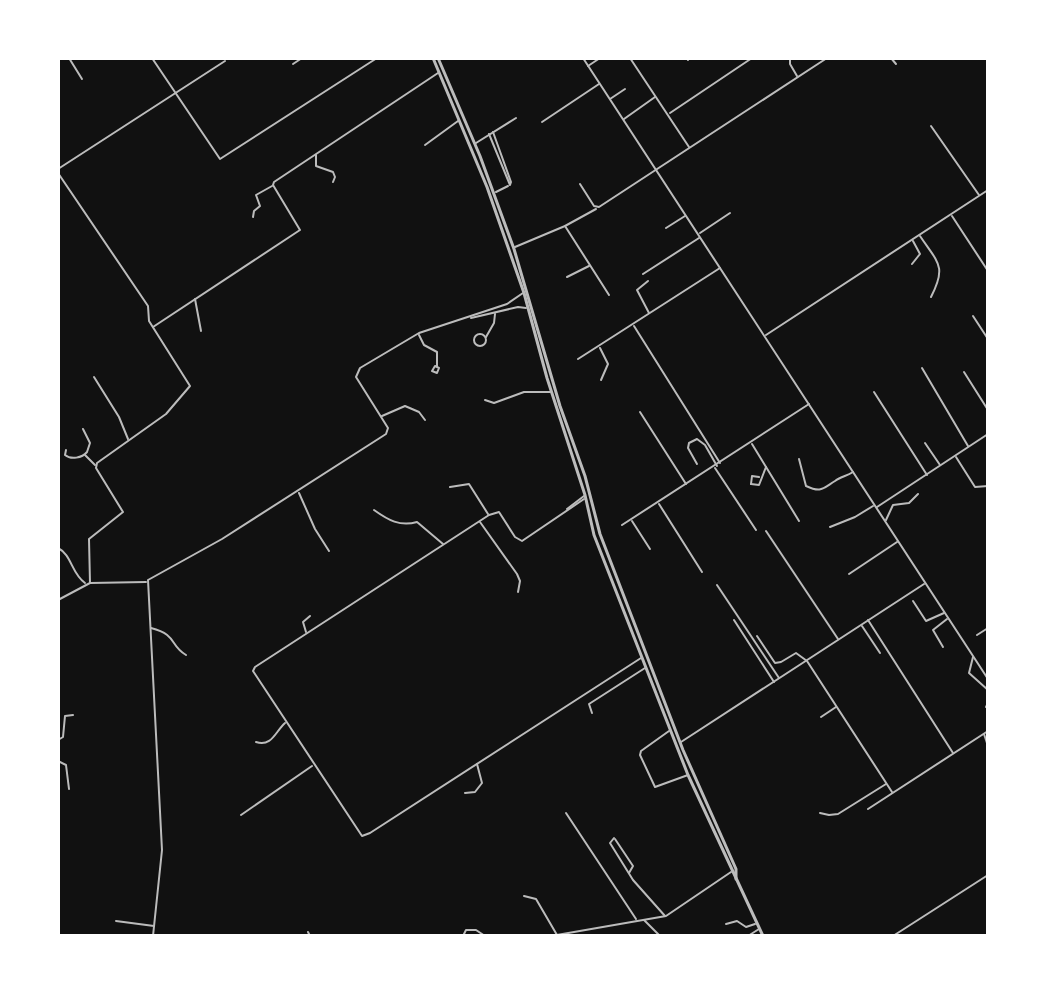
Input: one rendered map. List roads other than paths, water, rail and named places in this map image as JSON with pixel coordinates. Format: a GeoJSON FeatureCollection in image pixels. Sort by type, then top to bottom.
{"type":"FeatureCollection","features":[{"type":"Feature","properties":{"kind":"street"},"geometry":{"type":"LineString","coordinates":[[69,58],[82,79]]}},
{"type":"Feature","properties":{"kind":"street"},"geometry":{"type":"LineString","coordinates":[[152,58],[220,159],[377,58]]}},
{"type":"Feature","properties":{"kind":"street"},"geometry":{"type":"LineString","coordinates":[[293,64],[302,58]]}},
{"type":"Feature","properties":{"kind":"street"},"geometry":{"type":"LineString","coordinates":[[368,58],[370,62]]}},
{"type":"Feature","properties":{"kind":"street"},"geometry":{"type":"LineString","coordinates":[[436,58],[487,187],[524,293],[551,392],[586,496],[594,535],[688,775],[763,936]]}},
{"type":"Feature","properties":{"kind":"street"},"geometry":{"type":"LineString","coordinates":[[436,58],[514,247],[600,534],[680,743],[736,869],[736,879]]}},
{"type":"Feature","properties":{"kind":"street"},"geometry":{"type":"LineString","coordinates":[[583,58],[988,679]]}},
{"type":"Feature","properties":{"kind":"street"},"geometry":{"type":"LineString","coordinates":[[588,66],[600,58]]}},
{"type":"Feature","properties":{"kind":"street"},"geometry":{"type":"LineString","coordinates":[[630,58],[690,148]]}},
{"type":"Feature","properties":{"kind":"street"},"geometry":{"type":"LineString","coordinates":[[668,115],[752,58]]}},
{"type":"Feature","properties":{"kind":"street"},"geometry":{"type":"LineString","coordinates":[[790,58],[798,77]]}},
{"type":"Feature","properties":{"kind":"street"},"geometry":{"type":"LineString","coordinates":[[514,247],[565,226],[596,208],[827,58]]}},
{"type":"Feature","properties":{"kind":"street"},"geometry":{"type":"LineString","coordinates":[[891,58],[896,64]]}},
{"type":"Feature","properties":{"kind":"street"},"geometry":{"type":"LineString","coordinates":[[96,465],[166,414],[169,407],[190,388],[148,319],[148,306],[58,171],[225,61]]}},
{"type":"Feature","properties":{"kind":"street"},"geometry":{"type":"LineString","coordinates":[[253,217],[260,206],[255,196],[439,72]]}},
{"type":"Feature","properties":{"kind":"street"},"geometry":{"type":"LineString","coordinates":[[542,122],[600,84]]}},
{"type":"Feature","properties":{"kind":"street"},"geometry":{"type":"LineString","coordinates":[[610,99],[625,89]]}},
{"type":"Feature","properties":{"kind":"street"},"geometry":{"type":"LineString","coordinates":[[623,119],[656,97]]}},
{"type":"Feature","properties":{"kind":"street"},"geometry":{"type":"LineString","coordinates":[[474,144],[516,118]]}},
{"type":"Feature","properties":{"kind":"street"},"geometry":{"type":"LineString","coordinates":[[425,145],[459,121]]}},
{"type":"Feature","properties":{"kind":"street"},"geometry":{"type":"LineString","coordinates":[[931,126],[980,196]]}},
{"type":"Feature","properties":{"kind":"street"},"geometry":{"type":"LineString","coordinates":[[493,132],[511,182],[494,193]]}},
{"type":"Feature","properties":{"kind":"street"},"geometry":{"type":"LineString","coordinates":[[489,134],[509,185]]}},
{"type":"Feature","properties":{"kind":"street"},"geometry":{"type":"LineString","coordinates":[[316,154],[316,166],[333,172],[333,182]]}},
{"type":"Feature","properties":{"kind":"street"},"geometry":{"type":"LineString","coordinates":[[580,184],[596,208]]}},
{"type":"Feature","properties":{"kind":"street"},"geometry":{"type":"LineString","coordinates":[[153,327],[300,230],[273,185]]}},
{"type":"Feature","properties":{"kind":"street"},"geometry":{"type":"LineString","coordinates":[[765,336],[987,191]]}},
{"type":"Feature","properties":{"kind":"street"},"geometry":{"type":"LineString","coordinates":[[643,274],[730,213]]}},
{"type":"Feature","properties":{"kind":"street"},"geometry":{"type":"LineString","coordinates":[[666,228],[687,215]]}},
{"type":"Feature","properties":{"kind":"street"},"geometry":{"type":"LineString","coordinates":[[951,215],[988,271]]}},
{"type":"Feature","properties":{"kind":"street"},"geometry":{"type":"LineString","coordinates":[[565,226],[609,295]]}},
{"type":"Feature","properties":{"kind":"street"},"geometry":{"type":"LineString","coordinates":[[920,235],[940,268],[940,278],[931,297]]}},
{"type":"Feature","properties":{"kind":"street"},"geometry":{"type":"LineString","coordinates":[[912,264],[920,254],[913,240]]}},
{"type":"Feature","properties":{"kind":"street"},"geometry":{"type":"LineString","coordinates":[[567,277],[590,265]]}},
{"type":"Feature","properties":{"kind":"street"},"geometry":{"type":"LineString","coordinates":[[578,359],[721,268]]}},
{"type":"Feature","properties":{"kind":"street"},"geometry":{"type":"LineString","coordinates":[[648,281],[637,290],[650,314]]}},
{"type":"Feature","properties":{"kind":"street"},"geometry":{"type":"LineString","coordinates":[[58,600],[88,584],[148,582],[299,492],[386,434],[388,428],[356,372],[419,333],[507,304],[524,293]]}},
{"type":"Feature","properties":{"kind":"street"},"geometry":{"type":"LineString","coordinates":[[195,298],[201,331]]}},
{"type":"Feature","properties":{"kind":"street"},"geometry":{"type":"LineString","coordinates":[[465,318],[518,307],[528,309]]}},
{"type":"Feature","properties":{"kind":"street"},"geometry":{"type":"LineString","coordinates":[[485,337],[494,323],[495,313]]}},
{"type":"Feature","properties":{"kind":"street"},"geometry":{"type":"LineString","coordinates":[[973,316],[988,339]]}},
{"type":"Feature","properties":{"kind":"street"},"geometry":{"type":"LineString","coordinates":[[633,325],[756,530]]}},
{"type":"Feature","properties":{"kind":"street"},"geometry":{"type":"LineString","coordinates":[[419,333],[424,345],[437,352],[437,366]]}},
{"type":"Feature","properties":{"kind":"street"},"geometry":{"type":"LineString","coordinates":[[599,347],[608,364],[601,380]]}},
{"type":"Feature","properties":{"kind":"street"},"geometry":{"type":"LineString","coordinates":[[922,368],[969,447]]}},
{"type":"Feature","properties":{"kind":"street"},"geometry":{"type":"LineString","coordinates":[[964,372],[988,410]]}},
{"type":"Feature","properties":{"kind":"street"},"geometry":{"type":"LineString","coordinates":[[94,377],[119,417],[128,440]]}},
{"type":"Feature","properties":{"kind":"street"},"geometry":{"type":"LineString","coordinates":[[485,400],[494,403],[524,392],[551,392]]}},
{"type":"Feature","properties":{"kind":"street"},"geometry":{"type":"LineString","coordinates":[[874,392],[927,475]]}},
{"type":"Feature","properties":{"kind":"street"},"geometry":{"type":"LineString","coordinates":[[622,525],[809,404]]}},
{"type":"Feature","properties":{"kind":"street"},"geometry":{"type":"LineString","coordinates":[[382,416],[403,406],[419,412],[425,420]]}},
{"type":"Feature","properties":{"kind":"street"},"geometry":{"type":"LineString","coordinates":[[640,412],[687,485]]}},
{"type":"Feature","properties":{"kind":"street"},"geometry":{"type":"LineString","coordinates":[[71,456],[85,454],[90,443],[83,429]]}},
{"type":"Feature","properties":{"kind":"street"},"geometry":{"type":"LineString","coordinates":[[830,527],[875,506],[988,434]]}},
{"type":"Feature","properties":{"kind":"street"},"geometry":{"type":"LineString","coordinates":[[697,464],[688,448],[697,439],[705,445],[717,465]]}},
{"type":"Feature","properties":{"kind":"street"},"geometry":{"type":"LineString","coordinates":[[751,443],[799,521]]}},
{"type":"Feature","properties":{"kind":"street"},"geometry":{"type":"LineString","coordinates":[[925,443],[940,466]]}},
{"type":"Feature","properties":{"kind":"street"},"geometry":{"type":"LineString","coordinates":[[85,454],[96,465],[123,512],[89,539],[88,584]]}},
{"type":"Feature","properties":{"kind":"street"},"geometry":{"type":"LineString","coordinates":[[955,456],[975,487],[988,486]]}},
{"type":"Feature","properties":{"kind":"street"},"geometry":{"type":"LineString","coordinates":[[799,459],[806,486],[818,491],[853,472]]}},
{"type":"Feature","properties":{"kind":"street"},"geometry":{"type":"LineString","coordinates":[[760,477],[766,467]]}},
{"type":"Feature","properties":{"kind":"street"},"geometry":{"type":"LineString","coordinates":[[450,487],[469,484],[489,515]]}},
{"type":"Feature","properties":{"kind":"street"},"geometry":{"type":"LineString","coordinates":[[299,492],[315,529],[329,551]]}},
{"type":"Feature","properties":{"kind":"street"},"geometry":{"type":"LineString","coordinates":[[885,522],[893,505],[909,503],[918,494]]}},
{"type":"Feature","properties":{"kind":"street"},"geometry":{"type":"LineString","coordinates":[[586,496],[522,541],[515,537],[499,512],[489,515],[253,669],[362,836],[642,657]]}},
{"type":"Feature","properties":{"kind":"street"},"geometry":{"type":"LineString","coordinates":[[658,503],[702,572]]}},
{"type":"Feature","properties":{"kind":"street"},"geometry":{"type":"LineString","coordinates":[[374,510],[396,523],[407,525],[417,522],[443,544]]}},
{"type":"Feature","properties":{"kind":"street"},"geometry":{"type":"LineString","coordinates":[[631,520],[650,549]]}},
{"type":"Feature","properties":{"kind":"street"},"geometry":{"type":"LineString","coordinates":[[479,521],[517,574],[520,581],[518,592]]}},
{"type":"Feature","properties":{"kind":"street"},"geometry":{"type":"LineString","coordinates":[[766,531],[838,640]]}},
{"type":"Feature","properties":{"kind":"street"},"geometry":{"type":"LineString","coordinates":[[849,574],[898,542]]}},
{"type":"Feature","properties":{"kind":"street"},"geometry":{"type":"LineString","coordinates":[[58,548],[66,554],[75,575],[88,584]]}},
{"type":"Feature","properties":{"kind":"street"},"geometry":{"type":"LineString","coordinates":[[148,582],[162,850],[153,936]]}},
{"type":"Feature","properties":{"kind":"street"},"geometry":{"type":"LineString","coordinates":[[680,743],[925,583]]}},
{"type":"Feature","properties":{"kind":"street"},"geometry":{"type":"LineString","coordinates":[[717,585],[780,679]]}},
{"type":"Feature","properties":{"kind":"street"},"geometry":{"type":"LineString","coordinates":[[913,601],[926,621],[945,613]]}},
{"type":"Feature","properties":{"kind":"street"},"geometry":{"type":"LineString","coordinates":[[307,633],[303,622],[310,616]]}},
{"type":"Feature","properties":{"kind":"street"},"geometry":{"type":"LineString","coordinates":[[943,647],[933,630],[948,618]]}},
{"type":"Feature","properties":{"kind":"street"},"geometry":{"type":"LineString","coordinates":[[734,620],[775,683]]}},
{"type":"Feature","properties":{"kind":"street"},"geometry":{"type":"LineString","coordinates":[[868,620],[953,753]]}},
{"type":"Feature","properties":{"kind":"street"},"geometry":{"type":"LineString","coordinates":[[862,625],[880,653]]}},
{"type":"Feature","properties":{"kind":"street"},"geometry":{"type":"LineString","coordinates":[[150,628],[169,634],[179,651],[186,655]]}},
{"type":"Feature","properties":{"kind":"street"},"geometry":{"type":"LineString","coordinates":[[977,635],[988,628]]}},
{"type":"Feature","properties":{"kind":"street"},"geometry":{"type":"LineString","coordinates":[[757,636],[775,663],[796,653],[807,661],[892,792]]}},
{"type":"Feature","properties":{"kind":"street"},"geometry":{"type":"LineString","coordinates":[[973,656],[969,673],[988,690]]}},
{"type":"Feature","properties":{"kind":"street"},"geometry":{"type":"LineString","coordinates":[[592,713],[589,704],[646,668]]}},
{"type":"Feature","properties":{"kind":"street"},"geometry":{"type":"LineString","coordinates":[[821,717],[837,707]]}},
{"type":"Feature","properties":{"kind":"street"},"geometry":{"type":"LineString","coordinates":[[58,740],[63,737],[65,716],[73,715]]}},
{"type":"Feature","properties":{"kind":"street"},"geometry":{"type":"LineString","coordinates":[[256,742],[269,742],[286,722]]}},
{"type":"Feature","properties":{"kind":"street"},"geometry":{"type":"LineString","coordinates":[[670,730],[641,751],[640,755],[655,787],[688,775]]}},
{"type":"Feature","properties":{"kind":"street"},"geometry":{"type":"LineString","coordinates":[[868,809],[988,731]]}},
{"type":"Feature","properties":{"kind":"street"},"geometry":{"type":"LineString","coordinates":[[984,733],[988,746]]}},
{"type":"Feature","properties":{"kind":"street"},"geometry":{"type":"LineString","coordinates":[[58,761],[66,765],[69,789]]}},
{"type":"Feature","properties":{"kind":"street"},"geometry":{"type":"LineString","coordinates":[[465,793],[475,792],[482,783],[477,763]]}},
{"type":"Feature","properties":{"kind":"street"},"geometry":{"type":"LineString","coordinates":[[241,815],[314,765]]}},
{"type":"Feature","properties":{"kind":"street"},"geometry":{"type":"LineString","coordinates":[[820,813],[838,814],[887,783]]}},
{"type":"Feature","properties":{"kind":"street"},"geometry":{"type":"LineString","coordinates":[[566,813],[636,920]]}},
{"type":"Feature","properties":{"kind":"street"},"geometry":{"type":"LineString","coordinates":[[629,873],[632,864],[616,840],[612,839],[610,843],[629,873],[666,916]]}},
{"type":"Feature","properties":{"kind":"street"},"geometry":{"type":"LineString","coordinates":[[524,896],[535,898],[540,903],[553,936],[666,916],[731,872]]}},
{"type":"Feature","properties":{"kind":"street"},"geometry":{"type":"LineString","coordinates":[[893,936],[988,875]]}},
{"type":"Feature","properties":{"kind":"street"},"geometry":{"type":"LineString","coordinates":[[644,919],[660,936]]}},
{"type":"Feature","properties":{"kind":"street"},"geometry":{"type":"LineString","coordinates":[[116,921],[154,926]]}},
{"type":"Feature","properties":{"kind":"street"},"geometry":{"type":"LineString","coordinates":[[726,924],[737,921],[746,927],[756,923]]}},
{"type":"Feature","properties":{"kind":"street"},"geometry":{"type":"LineString","coordinates":[[463,936],[466,930],[473,929],[485,936]]}},
{"type":"Feature","properties":{"kind":"street"},"geometry":{"type":"LineString","coordinates":[[748,936],[759,929]]}}]}
